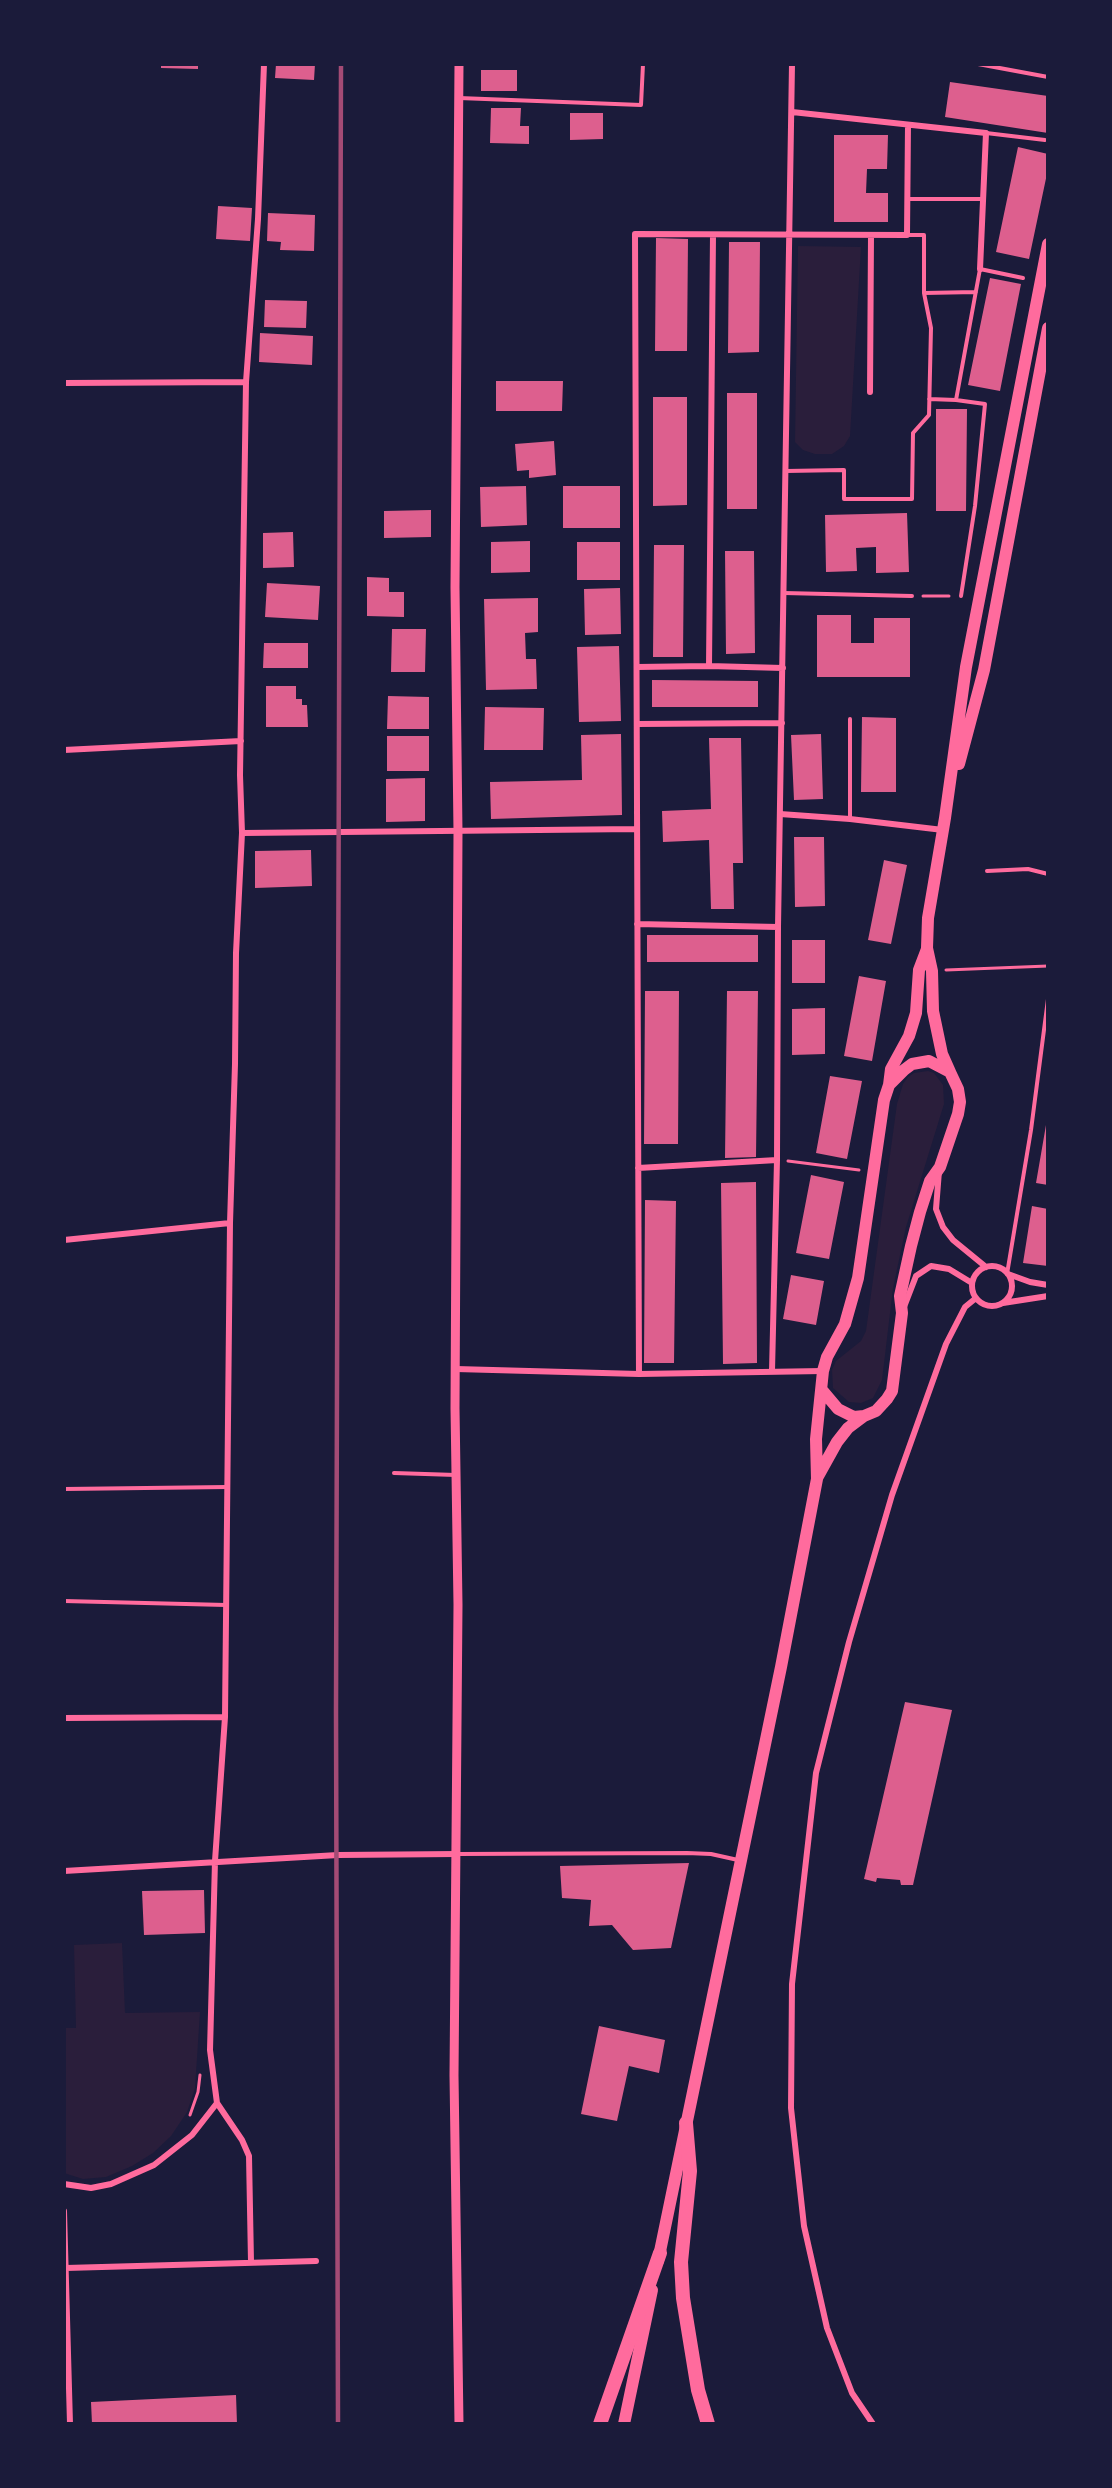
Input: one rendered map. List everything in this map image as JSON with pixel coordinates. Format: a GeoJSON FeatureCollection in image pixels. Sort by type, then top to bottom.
{"type":"FeatureCollection","features":[{"type":"Feature","properties":{"kind":"highway"},"geometry":{"type":"LineString","coordinates":[[686,2123],[690,2171],[681,2262],[682,2286],[698,2390],[708,2424]]}},
{"type":"Feature","properties":{"kind":"highway"},"geometry":{"type":"LineString","coordinates":[[600,2424],[634,2320],[660,2253]]}},
{"type":"Feature","properties":{"kind":"main road"},"geometry":{"type":"LineString","coordinates":[[817,1479],[837,1442],[864,1416],[881,1406],[892,1391],[902,1313],[900,1296],[920,1212],[930,1181],[940,1167],[958,1114],[960,1101],[958,1089],[936,1033],[932,971],[927,948],[928,918],[968,657],[1047,244]]}},
{"type":"Feature","properties":{"kind":"main road"},"geometry":{"type":"LineString","coordinates":[[944,824],[984,670],[1047,328]]}},
{"type":"Feature","properties":{"kind":"main road"},"geometry":{"type":"LineString","coordinates":[[624,2424],[742,1860],[817,1479],[816,1439],[822,1371],[845,1324],[858,1278],[884,1100],[891,1069],[909,1036],[916,1013],[919,970],[927,948]]}},
{"type":"Feature","properties":{"kind":"main road"},"geometry":{"type":"LineString","coordinates":[[889,1085],[912,1064],[921,1062],[929,1061],[950,1072]]}},
{"type":"Feature","properties":{"kind":"main road"},"geometry":{"type":"LineString","coordinates":[[822,1390],[838,1409],[854,1416],[864,1416]]}},
{"type":"Feature","properties":{"kind":"street"},"geometry":{"type":"LineString","coordinates":[[250,2262],[249,2156],[242,2140],[218,2103],[210,2050],[215,1862],[225,1717],[230,1223],[236,1064],[236,953],[243,833],[241,741],[246,382],[258,219],[264,64]]}},
{"type":"Feature","properties":{"kind":"street"},"geometry":{"type":"LineString","coordinates":[[459,64],[455,576],[458,832],[456,1370],[458,1854],[453,2074],[459,2424]]}},
{"type":"Feature","properties":{"kind":"street"},"geometry":{"type":"LineString","coordinates":[[772,1371],[792,64]]}},
{"type":"Feature","properties":{"kind":"street"},"geometry":{"type":"LineString","coordinates":[[792,112],[986,133],[980,269]]}},
{"type":"Feature","properties":{"kind":"street"},"geometry":{"type":"LineString","coordinates":[[639,1374],[635,234],[907,236],[908,125]]}},
{"type":"Feature","properties":{"kind":"street"},"geometry":{"type":"LineString","coordinates":[[709,666],[713,235]]}},
{"type":"Feature","properties":{"kind":"street"},"geometry":{"type":"LineString","coordinates":[[870,392],[871,236]]}},
{"type":"Feature","properties":{"kind":"street"},"geometry":{"type":"LineString","coordinates":[[64,383],[246,382]]}},
{"type":"Feature","properties":{"kind":"street"},"geometry":{"type":"LineString","coordinates":[[637,668],[709,666],[783,668]]}},
{"type":"Feature","properties":{"kind":"street"},"geometry":{"type":"LineString","coordinates":[[637,724],[782,723]]}},
{"type":"Feature","properties":{"kind":"street"},"geometry":{"type":"LineString","coordinates":[[64,750],[241,741]]}},
{"type":"Feature","properties":{"kind":"street"},"geometry":{"type":"LineString","coordinates":[[780,814],[944,824]]}},
{"type":"Feature","properties":{"kind":"street"},"geometry":{"type":"LineString","coordinates":[[243,833],[637,829]]}},
{"type":"Feature","properties":{"kind":"street"},"geometry":{"type":"LineString","coordinates":[[637,924],[778,927]]}},
{"type":"Feature","properties":{"kind":"street"},"geometry":{"type":"LineString","coordinates":[[638,1168],[777,1160]]}},
{"type":"Feature","properties":{"kind":"street"},"geometry":{"type":"LineString","coordinates":[[940,1167],[936,1209],[943,1227],[953,1240],[986,1267]]}},
{"type":"Feature","properties":{"kind":"street"},"geometry":{"type":"LineString","coordinates":[[64,1240],[230,1223]]}},
{"type":"Feature","properties":{"kind":"street"},"geometry":{"type":"LineString","coordinates":[[902,1313],[916,1276],[931,1266],[949,1269],[972,1283]]}},
{"type":"Feature","properties":{"kind":"street"},"geometry":{"type":"LineString","coordinates":[[997,1305],[1010,1292],[1011,1280],[998,1267],[986,1267],[977,1273],[972,1283],[976,1298],[986,1305],[997,1305],[1047,1296]]}},
{"type":"Feature","properties":{"kind":"street"},"geometry":{"type":"LineString","coordinates":[[1007,1274],[1047,1285]]}},
{"type":"Feature","properties":{"kind":"street"},"geometry":{"type":"LineString","coordinates":[[873,2424],[852,2393],[827,2328],[804,2226],[791,2108],[792,1984],[816,1773],[849,1642],[892,1495],[946,1344],[962,1313],[976,1298]]}},
{"type":"Feature","properties":{"kind":"street"},"geometry":{"type":"LineString","coordinates":[[456,1370],[639,1374],[822,1371]]}},
{"type":"Feature","properties":{"kind":"street"},"geometry":{"type":"LineString","coordinates":[[64,1718],[225,1717]]}},
{"type":"Feature","properties":{"kind":"street"},"geometry":{"type":"LineString","coordinates":[[64,1871],[338,1855],[458,1854]]}},
{"type":"Feature","properties":{"kind":"street"},"geometry":{"type":"LineString","coordinates":[[64,2184],[91,2188],[111,2184],[154,2164],[192,2135],[218,2103]]}},
{"type":"Feature","properties":{"kind":"street"},"geometry":{"type":"LineString","coordinates":[[64,2211],[70,2424]]}},
{"type":"Feature","properties":{"kind":"street"},"geometry":{"type":"LineString","coordinates":[[66,2268],[316,2261]]}},
{"type":"Feature","properties":{"kind":"lane"},"geometry":{"type":"LineString","coordinates":[[459,98],[641,105],[643,64]]}},
{"type":"Feature","properties":{"kind":"lane"},"geometry":{"type":"LineString","coordinates":[[978,64],[1047,77]]}},
{"type":"Feature","properties":{"kind":"lane"},"geometry":{"type":"LineString","coordinates":[[986,133],[1045,140]]}},
{"type":"Feature","properties":{"kind":"lane"},"geometry":{"type":"LineString","coordinates":[[908,199],[984,199]]}},
{"type":"Feature","properties":{"kind":"lane"},"geometry":{"type":"LineString","coordinates":[[786,471],[844,470],[844,499],[912,499],[913,433],[929,415],[930,328],[924,293],[924,235],[907,236]]}},
{"type":"Feature","properties":{"kind":"lane"},"geometry":{"type":"LineString","coordinates":[[956,400],[980,269],[1023,278]]}},
{"type":"Feature","properties":{"kind":"lane"},"geometry":{"type":"LineString","coordinates":[[924,293],[976,292]]}},
{"type":"Feature","properties":{"kind":"lane"},"geometry":{"type":"LineString","coordinates":[[930,399],[985,404],[975,506],[961,596]]}},
{"type":"Feature","properties":{"kind":"lane"},"geometry":{"type":"LineString","coordinates":[[784,593],[912,596]]}},
{"type":"Feature","properties":{"kind":"lane"},"geometry":{"type":"LineString","coordinates":[[850,719],[850,819]]}},
{"type":"Feature","properties":{"kind":"lane"},"geometry":{"type":"LineString","coordinates":[[987,871],[1028,869],[1047,874]]}},
{"type":"Feature","properties":{"kind":"lane"},"geometry":{"type":"LineString","coordinates":[[1007,1274],[1031,1131],[1047,999]]}},
{"type":"Feature","properties":{"kind":"lane"},"geometry":{"type":"LineString","coordinates":[[394,1473],[456,1475]]}},
{"type":"Feature","properties":{"kind":"lane"},"geometry":{"type":"LineString","coordinates":[[64,1489],[227,1487]]}},
{"type":"Feature","properties":{"kind":"lane"},"geometry":{"type":"LineString","coordinates":[[64,1601],[226,1605]]}},
{"type":"Feature","properties":{"kind":"lane"},"geometry":{"type":"LineString","coordinates":[[458,1854],[687,1853],[711,1854],[742,1860]]}},
{"type":"Feature","properties":{"kind":"path"},"geometry":{"type":"LineString","coordinates":[[912,596],[961,596]]}},
{"type":"Feature","properties":{"kind":"path"},"geometry":{"type":"LineString","coordinates":[[945,970],[1047,966]]}},
{"type":"Feature","properties":{"kind":"path"},"geometry":{"type":"LineString","coordinates":[[777,1160],[873,1172]]}},
{"type":"Feature","properties":{"kind":"path"},"geometry":{"type":"LineString","coordinates":[[185,2123],[198,2092],[200,2074]]}},
{"type":"Feature","properties":{"kind":"shaded area"},"geometry":{"type":"Polygon","coordinates":[[[798,246],[861,247],[850,436],[844,446],[832,454],[815,454],[803,450],[795,442],[798,246]]]}},
{"type":"Feature","properties":{"kind":"shaded area"},"geometry":{"type":"Polygon","coordinates":[[[928,1071],[934,1073],[943,1085],[944,1104],[906,1227],[893,1288],[882,1380],[873,1398],[861,1403],[849,1402],[833,1388],[832,1370],[836,1361],[861,1341],[866,1331],[897,1104],[903,1084],[908,1077],[914,1073],[928,1071]]]}},
{"type":"Feature","properties":{"kind":"shaded area"},"geometry":{"type":"Polygon","coordinates":[[[122,1943],[125,2013],[200,2012],[195,2088],[187,2112],[171,2136],[153,2153],[132,2166],[106,2177],[83,2179],[64,2173],[65,2028],[76,2028],[74,1945],[122,1943]]]}},
{"type":"Feature","properties":{"kind":"building"},"geometry":{"type":"Polygon","coordinates":[[[161,64],[198,64],[198,69],[161,68],[161,64]]]}},
{"type":"Feature","properties":{"kind":"building"},"geometry":{"type":"Polygon","coordinates":[[[276,64],[315,64],[314,80],[275,78],[276,64]]]}},
{"type":"Feature","properties":{"kind":"building"},"geometry":{"type":"Polygon","coordinates":[[[481,70],[517,70],[517,91],[481,91],[481,70]]]}},
{"type":"Feature","properties":{"kind":"building"},"geometry":{"type":"Polygon","coordinates":[[[950,82],[1048,96],[1048,133],[945,117],[950,82]]]}},
{"type":"Feature","properties":{"kind":"building"},"geometry":{"type":"Polygon","coordinates":[[[491,108],[521,108],[520,126],[529,126],[529,144],[490,143],[491,108]]]}},
{"type":"Feature","properties":{"kind":"building"},"geometry":{"type":"Polygon","coordinates":[[[570,113],[603,113],[603,139],[570,140],[570,113]]]}},
{"type":"Feature","properties":{"kind":"building"},"geometry":{"type":"Polygon","coordinates":[[[834,135],[888,135],[887,169],[867,169],[866,193],[888,193],[888,222],[834,222],[834,135]]]}},
{"type":"Feature","properties":{"kind":"building"},"geometry":{"type":"Polygon","coordinates":[[[1018,147],[1048,154],[1048,169],[1029,259],[996,252],[1018,147]]]}},
{"type":"Feature","properties":{"kind":"building"},"geometry":{"type":"Polygon","coordinates":[[[218,206],[252,208],[250,241],[216,239],[218,206]]]}},
{"type":"Feature","properties":{"kind":"building"},"geometry":{"type":"Polygon","coordinates":[[[268,213],[315,215],[314,251],[280,250],[281,242],[267,241],[268,213]]]}},
{"type":"Feature","properties":{"kind":"building"},"geometry":{"type":"Polygon","coordinates":[[[656,238],[688,239],[687,351],[655,351],[656,238]]]}},
{"type":"Feature","properties":{"kind":"building"},"geometry":{"type":"Polygon","coordinates":[[[729,242],[760,242],[759,352],[728,353],[729,242]]]}},
{"type":"Feature","properties":{"kind":"building"},"geometry":{"type":"Polygon","coordinates":[[[990,278],[1021,284],[1000,391],[968,385],[990,278]]]}},
{"type":"Feature","properties":{"kind":"building"},"geometry":{"type":"Polygon","coordinates":[[[265,300],[307,301],[306,328],[264,327],[265,300]]]}},
{"type":"Feature","properties":{"kind":"building"},"geometry":{"type":"Polygon","coordinates":[[[260,333],[313,336],[312,365],[259,362],[260,333]]]}},
{"type":"Feature","properties":{"kind":"building"},"geometry":{"type":"Polygon","coordinates":[[[496,381],[563,381],[562,411],[496,411],[496,381]]]}},
{"type":"Feature","properties":{"kind":"building"},"geometry":{"type":"Polygon","coordinates":[[[727,393],[757,393],[757,509],[727,509],[727,393]]]}},
{"type":"Feature","properties":{"kind":"building"},"geometry":{"type":"Polygon","coordinates":[[[653,397],[687,397],[687,505],[653,506],[653,397]]]}},
{"type":"Feature","properties":{"kind":"building"},"geometry":{"type":"Polygon","coordinates":[[[936,409],[967,409],[966,511],[936,511],[936,409]]]}},
{"type":"Feature","properties":{"kind":"building"},"geometry":{"type":"Polygon","coordinates":[[[554,441],[556,475],[529,478],[529,470],[517,471],[515,444],[554,441]]]}},
{"type":"Feature","properties":{"kind":"building"},"geometry":{"type":"Polygon","coordinates":[[[526,486],[527,525],[481,527],[480,487],[526,486]]]}},
{"type":"Feature","properties":{"kind":"building"},"geometry":{"type":"Polygon","coordinates":[[[563,486],[620,486],[620,528],[563,528],[563,486]]]}},
{"type":"Feature","properties":{"kind":"building"},"geometry":{"type":"Polygon","coordinates":[[[431,510],[431,537],[384,538],[384,511],[431,510]]]}},
{"type":"Feature","properties":{"kind":"building"},"geometry":{"type":"Polygon","coordinates":[[[907,513],[909,572],[876,573],[876,547],[856,548],[857,571],[826,572],[825,515],[907,513]]]}},
{"type":"Feature","properties":{"kind":"building"},"geometry":{"type":"Polygon","coordinates":[[[293,532],[294,567],[263,568],[263,533],[293,532]]]}},
{"type":"Feature","properties":{"kind":"building"},"geometry":{"type":"Polygon","coordinates":[[[530,541],[530,572],[491,573],[491,542],[530,541]]]}},
{"type":"Feature","properties":{"kind":"building"},"geometry":{"type":"Polygon","coordinates":[[[577,542],[620,542],[620,580],[577,580],[577,542]]]}},
{"type":"Feature","properties":{"kind":"building"},"geometry":{"type":"Polygon","coordinates":[[[654,545],[684,545],[683,657],[653,657],[654,545]]]}},
{"type":"Feature","properties":{"kind":"building"},"geometry":{"type":"Polygon","coordinates":[[[725,551],[754,551],[755,653],[726,654],[725,551]]]}},
{"type":"Feature","properties":{"kind":"building"},"geometry":{"type":"Polygon","coordinates":[[[367,577],[389,578],[389,592],[404,592],[404,617],[367,616],[367,577]]]}},
{"type":"Feature","properties":{"kind":"building"},"geometry":{"type":"Polygon","coordinates":[[[267,583],[320,586],[318,620],[265,617],[267,583]]]}},
{"type":"Feature","properties":{"kind":"building"},"geometry":{"type":"Polygon","coordinates":[[[620,588],[621,634],[585,635],[584,589],[620,588]]]}},
{"type":"Feature","properties":{"kind":"building"},"geometry":{"type":"Polygon","coordinates":[[[538,598],[538,632],[525,633],[526,659],[536,659],[537,689],[486,690],[484,599],[538,598]]]}},
{"type":"Feature","properties":{"kind":"building"},"geometry":{"type":"Polygon","coordinates":[[[817,615],[851,615],[851,643],[874,643],[874,618],[910,618],[910,677],[817,677],[817,615]]]}},
{"type":"Feature","properties":{"kind":"building"},"geometry":{"type":"Polygon","coordinates":[[[392,629],[426,629],[425,672],[391,672],[392,629]]]}},
{"type":"Feature","properties":{"kind":"building"},"geometry":{"type":"Polygon","coordinates":[[[264,643],[308,643],[308,668],[263,668],[264,643]]]}},
{"type":"Feature","properties":{"kind":"building"},"geometry":{"type":"Polygon","coordinates":[[[619,646],[621,721],[579,722],[577,647],[619,646]]]}},
{"type":"Feature","properties":{"kind":"building"},"geometry":{"type":"Polygon","coordinates":[[[652,680],[758,681],[758,707],[652,707],[652,680]]]}},
{"type":"Feature","properties":{"kind":"building"},"geometry":{"type":"Polygon","coordinates":[[[266,686],[296,686],[296,699],[302,699],[302,705],[307,705],[308,727],[266,727],[266,686]]]}},
{"type":"Feature","properties":{"kind":"building"},"geometry":{"type":"Polygon","coordinates":[[[388,696],[429,697],[429,729],[387,729],[388,696]]]}},
{"type":"Feature","properties":{"kind":"building"},"geometry":{"type":"Polygon","coordinates":[[[485,707],[544,708],[543,750],[484,750],[485,707]]]}},
{"type":"Feature","properties":{"kind":"building"},"geometry":{"type":"Polygon","coordinates":[[[862,717],[896,718],[896,792],[861,792],[862,717]]]}},
{"type":"Feature","properties":{"kind":"building"},"geometry":{"type":"Polygon","coordinates":[[[621,734],[622,815],[491,819],[490,782],[582,780],[581,735],[621,734]]]}},
{"type":"Feature","properties":{"kind":"building"},"geometry":{"type":"Polygon","coordinates":[[[821,734],[823,799],[794,800],[791,735],[821,734]]]}},
{"type":"Feature","properties":{"kind":"building"},"geometry":{"type":"Polygon","coordinates":[[[387,736],[429,736],[429,771],[387,771],[387,736]]]}},
{"type":"Feature","properties":{"kind":"building"},"geometry":{"type":"Polygon","coordinates":[[[709,738],[741,738],[743,863],[733,863],[734,909],[711,909],[709,840],[663,842],[662,811],[711,809],[709,738]]]}},
{"type":"Feature","properties":{"kind":"building"},"geometry":{"type":"Polygon","coordinates":[[[425,778],[425,821],[386,822],[386,779],[425,778]]]}},
{"type":"Feature","properties":{"kind":"building"},"geometry":{"type":"Polygon","coordinates":[[[794,837],[824,837],[825,906],[795,907],[794,837]]]}},
{"type":"Feature","properties":{"kind":"building"},"geometry":{"type":"Polygon","coordinates":[[[311,850],[312,886],[255,888],[255,851],[311,850]]]}},
{"type":"Feature","properties":{"kind":"building"},"geometry":{"type":"Polygon","coordinates":[[[884,860],[907,865],[891,944],[868,940],[884,860]]]}},
{"type":"Feature","properties":{"kind":"building"},"geometry":{"type":"Polygon","coordinates":[[[647,935],[758,935],[758,962],[647,962],[647,935]]]}},
{"type":"Feature","properties":{"kind":"building"},"geometry":{"type":"Polygon","coordinates":[[[792,940],[825,940],[825,983],[792,983],[792,940]]]}},
{"type":"Feature","properties":{"kind":"building"},"geometry":{"type":"Polygon","coordinates":[[[859,976],[886,981],[872,1061],[844,1056],[859,976]]]}},
{"type":"Feature","properties":{"kind":"building"},"geometry":{"type":"Polygon","coordinates":[[[645,991],[679,991],[678,1144],[644,1144],[645,991]]]}},
{"type":"Feature","properties":{"kind":"building"},"geometry":{"type":"Polygon","coordinates":[[[727,991],[758,991],[756,1157],[725,1158],[727,991]]]}},
{"type":"Feature","properties":{"kind":"building"},"geometry":{"type":"Polygon","coordinates":[[[825,1008],[825,1054],[792,1055],[792,1009],[825,1008]]]}},
{"type":"Feature","properties":{"kind":"building"},"geometry":{"type":"Polygon","coordinates":[[[830,1076],[862,1081],[847,1159],[816,1153],[830,1076]]]}},
{"type":"Feature","properties":{"kind":"building"},"geometry":{"type":"Polygon","coordinates":[[[1046,1125],[1048,1126],[1048,1185],[1036,1183],[1046,1125]]]}},
{"type":"Feature","properties":{"kind":"building"},"geometry":{"type":"Polygon","coordinates":[[[811,1175],[844,1182],[829,1259],[796,1253],[811,1175]]]}},
{"type":"Feature","properties":{"kind":"building"},"geometry":{"type":"Polygon","coordinates":[[[756,1182],[757,1363],[723,1364],[721,1183],[756,1182]]]}},
{"type":"Feature","properties":{"kind":"building"},"geometry":{"type":"Polygon","coordinates":[[[645,1200],[676,1201],[674,1363],[644,1363],[645,1200]]]}},
{"type":"Feature","properties":{"kind":"building"},"geometry":{"type":"Polygon","coordinates":[[[1032,1206],[1048,1209],[1048,1266],[1023,1263],[1032,1206]]]}},
{"type":"Feature","properties":{"kind":"building"},"geometry":{"type":"Polygon","coordinates":[[[791,1275],[824,1281],[816,1325],[783,1319],[791,1275]]]}},
{"type":"Feature","properties":{"kind":"building"},"geometry":{"type":"Polygon","coordinates":[[[905,1702],[952,1710],[913,1885],[901,1885],[900,1880],[877,1878],[876,1882],[864,1879],[905,1702]]]}},
{"type":"Feature","properties":{"kind":"building"},"geometry":{"type":"Polygon","coordinates":[[[689,1863],[671,1948],[633,1950],[612,1925],[589,1926],[591,1900],[562,1898],[560,1866],[689,1863]]]}},
{"type":"Feature","properties":{"kind":"building"},"geometry":{"type":"Polygon","coordinates":[[[204,1890],[205,1933],[144,1935],[142,1891],[204,1890]]]}},
{"type":"Feature","properties":{"kind":"building"},"geometry":{"type":"Polygon","coordinates":[[[599,2026],[665,2040],[659,2073],[629,2066],[617,2121],[581,2114],[599,2026]]]}},
{"type":"Feature","properties":{"kind":"building"},"geometry":{"type":"Polygon","coordinates":[[[236,2395],[237,2424],[92,2424],[91,2402],[236,2395]]]}},
{"type":"Feature","properties":{"kind":"railway"},"geometry":{"type":"LineString","coordinates":[[338,2424],[336,1709],[341,64]]}}]}
